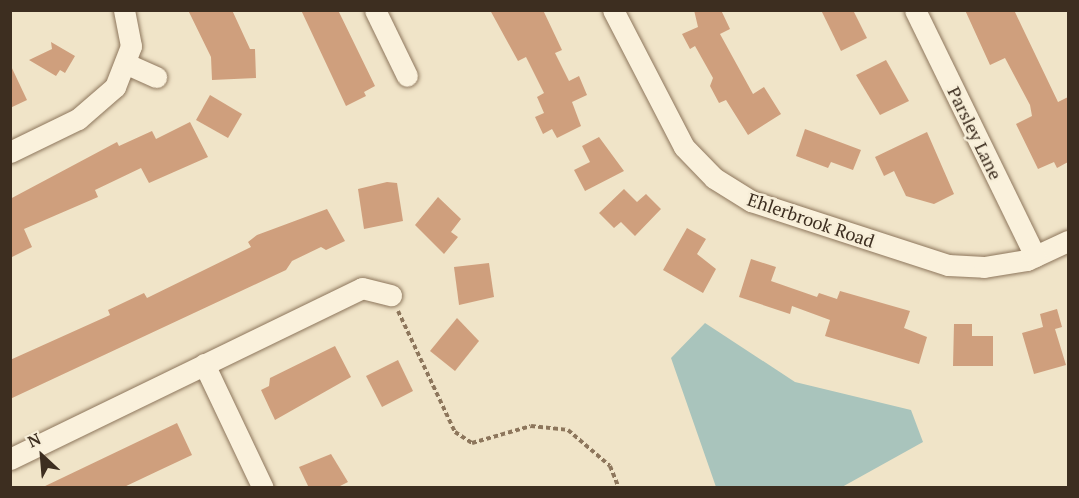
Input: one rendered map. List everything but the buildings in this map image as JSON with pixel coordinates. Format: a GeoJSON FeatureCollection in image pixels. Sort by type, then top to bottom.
{"type":"FeatureCollection","features":[{"type":"Feature","properties":{"kind":"street"},"geometry":{"type":"LineString","coordinates":[[10,152],[78,119],[115,87],[127,64],[132,33],[124,10]]}},
{"type":"Feature","properties":{"kind":"street"},"geometry":{"type":"LineString","coordinates":[[375,10],[407,76]]}},
{"type":"Feature","properties":{"kind":"street","name":"Ehlerbrook Road"},"geometry":{"type":"LineString","coordinates":[[613,10],[673,132],[695,160],[728,188],[751,201],[948,265],[984,267],[1035,256],[1068,241]]}},
{"type":"Feature","properties":{"kind":"street","name":"Parsley Lane"},"geometry":{"type":"LineString","coordinates":[[915,10],[1035,256]]}},
{"type":"Feature","properties":{"kind":"street"},"geometry":{"type":"LineString","coordinates":[[127,64],[156,76]]}},
{"type":"Feature","properties":{"kind":"street"},"geometry":{"type":"LineString","coordinates":[[10,459],[362,288],[391,295]]}},
{"type":"Feature","properties":{"kind":"street"},"geometry":{"type":"LineString","coordinates":[[204,364],[263,488]]}},
{"type":"Feature","properties":{"kind":"path"},"geometry":{"type":"LineString","coordinates":[[391,295],[455,432],[472,443],[531,426],[568,430],[610,465],[619,488]]}},
{"type":"Feature","properties":{"kind":"water"},"geometry":{"type":"Polygon","coordinates":[[[705,323],[795,382],[911,410],[923,442],[842,487],[716,487],[671,358],[705,323]]]}}]}
